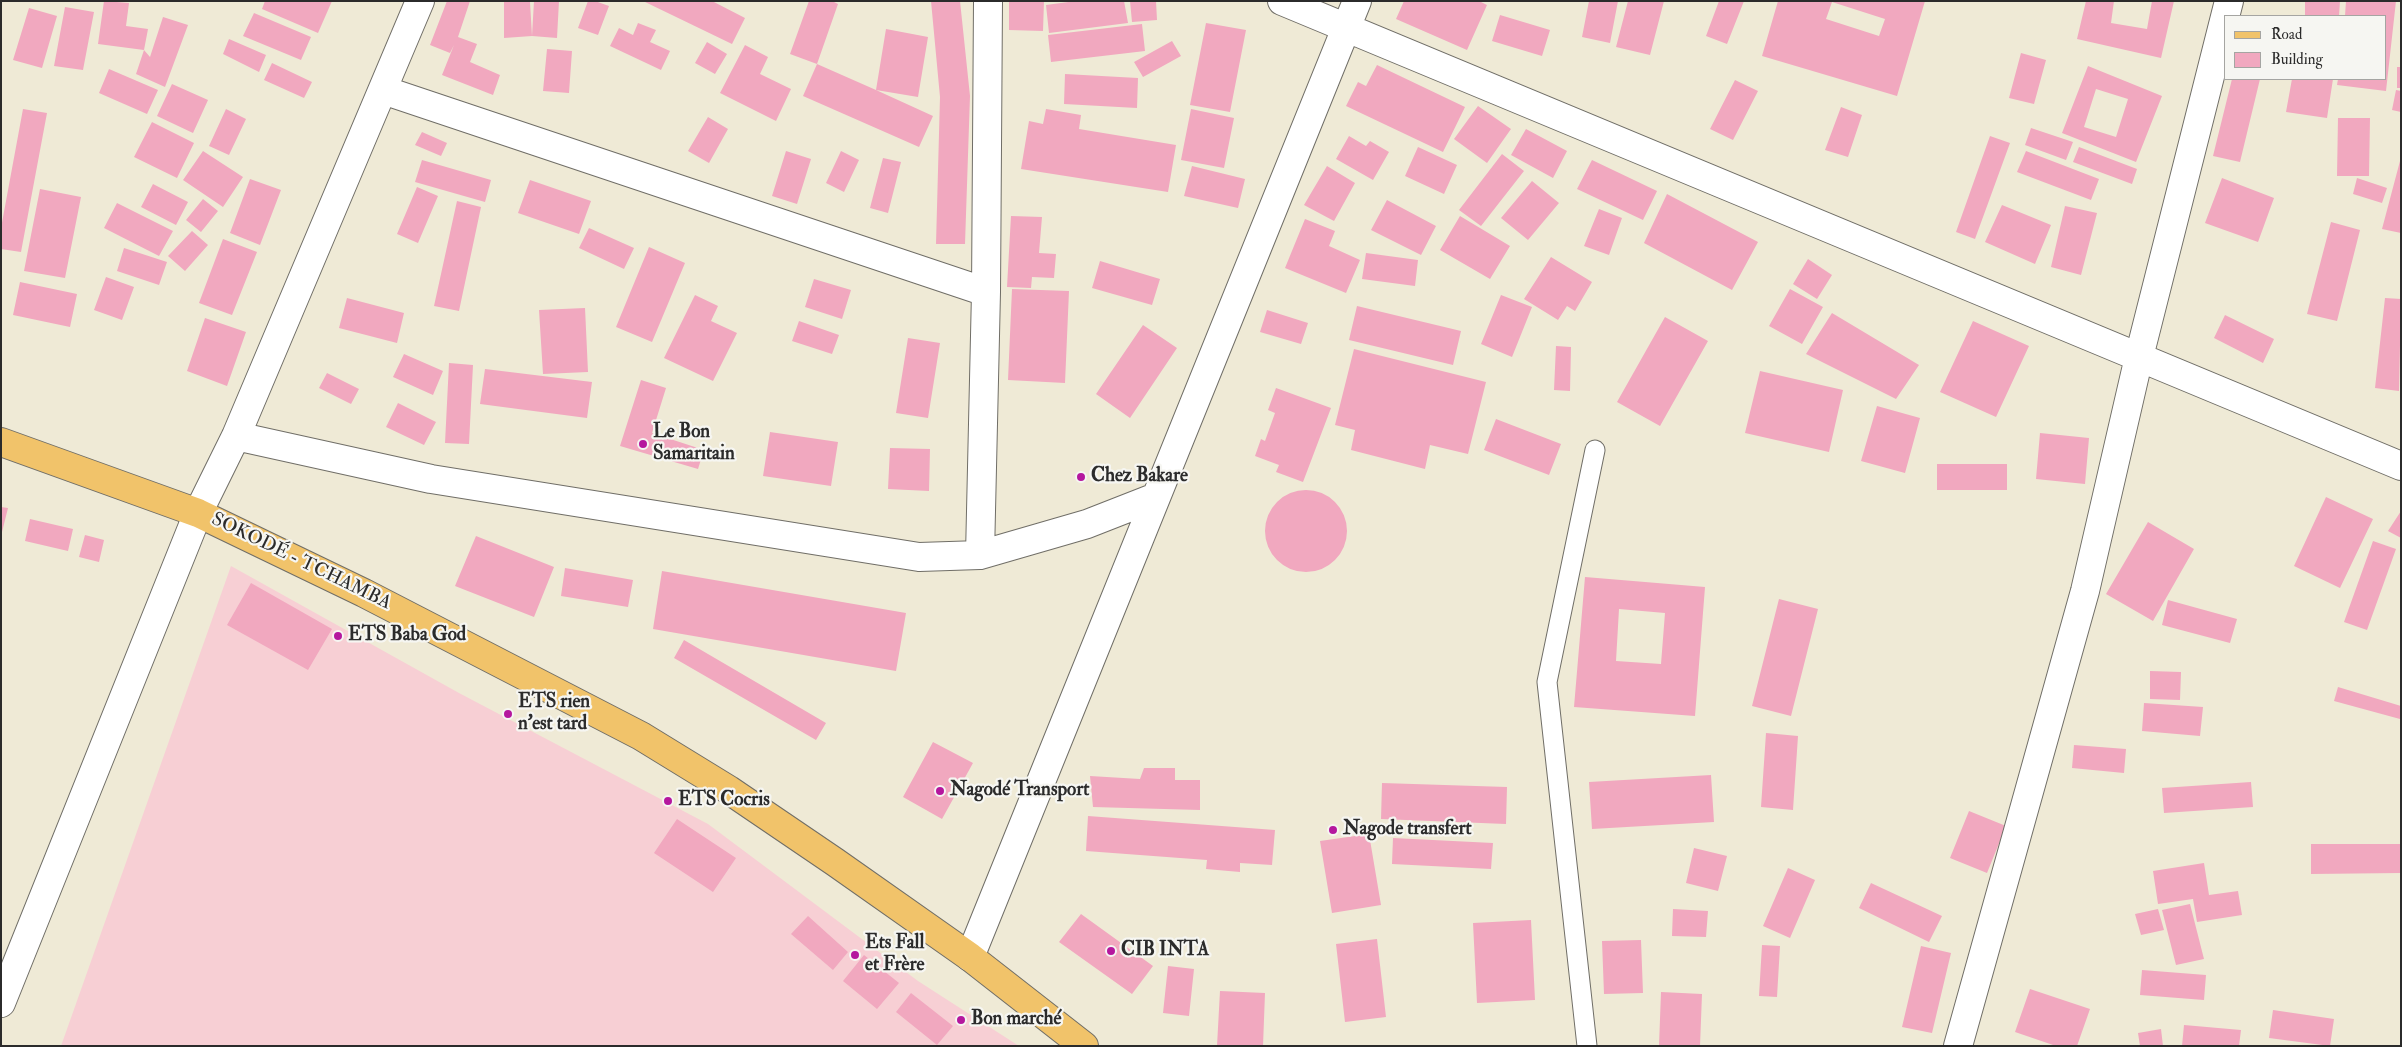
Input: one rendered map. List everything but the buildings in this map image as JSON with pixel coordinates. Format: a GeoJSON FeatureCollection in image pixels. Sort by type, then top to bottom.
{"type":"FeatureCollection","features":[{"type":"Feature","properties":{"kind":"main road","name":"SOKODÉ - TCHAMBA"},"geometry":{"type":"LineString","coordinates":[[1,442],[198,512],[364,592],[641,736],[729,790],[970,957],[1084,1046]]}},
{"type":"Feature","properties":{"kind":"street"},"geometry":{"type":"LineString","coordinates":[[1,1002],[198,512],[236,436],[420,1]]}},
{"type":"Feature","properties":{"kind":"street"},"geometry":{"type":"LineString","coordinates":[[980,555],[986,292],[988,1]]}},
{"type":"Feature","properties":{"kind":"street"},"geometry":{"type":"LineString","coordinates":[[1282,1],[2401,466]]}},
{"type":"Feature","properties":{"kind":"street"},"geometry":{"type":"LineString","coordinates":[[970,957],[1357,1]]}},
{"type":"Feature","properties":{"kind":"street"},"geometry":{"type":"LineString","coordinates":[[2225,15],[2229,1]]}},
{"type":"Feature","properties":{"kind":"street"},"geometry":{"type":"LineString","coordinates":[[1958,1046],[2085,591],[2140,356],[2224,21]]}},
{"type":"Feature","properties":{"kind":"street"},"geometry":{"type":"LineString","coordinates":[[383,90],[986,292]]}},
{"type":"Feature","properties":{"kind":"street"},"geometry":{"type":"LineString","coordinates":[[236,436],[431,480],[919,557],[980,555],[1087,524],[1156,496]]}},
{"type":"Feature","properties":{"kind":"lane"},"geometry":{"type":"LineString","coordinates":[[1587,1046],[1547,682],[1595,450]]}},
{"type":"Feature","properties":{"kind":"shaded area"},"geometry":{"type":"Polygon","coordinates":[[[231,566],[459,693],[708,824],[918,981],[1019,1046],[61,1046],[231,566]]]}},
{"type":"Feature","properties":{"kind":"place","name":"Le Bon Samaritain"},"geometry":{"type":"Point","coordinates":[643,444]}},
{"type":"Feature","properties":{"kind":"place","name":"Chez Bakare"},"geometry":{"type":"Point","coordinates":[1081,477]}},
{"type":"Feature","properties":{"kind":"place","name":"ETS Baba God"},"geometry":{"type":"Point","coordinates":[338,636]}},
{"type":"Feature","properties":{"kind":"place","name":"ETS rien n'est tard"},"geometry":{"type":"Point","coordinates":[508,714]}},
{"type":"Feature","properties":{"kind":"place","name":"Nagodé Transport"},"geometry":{"type":"Point","coordinates":[940,791]}},
{"type":"Feature","properties":{"kind":"place","name":"ETS Cocris"},"geometry":{"type":"Point","coordinates":[668,801]}},
{"type":"Feature","properties":{"kind":"place","name":"Nagode transfert"},"geometry":{"type":"Point","coordinates":[1333,830]}},
{"type":"Feature","properties":{"kind":"place","name":"CIB INTA"},"geometry":{"type":"Point","coordinates":[1111,951]}},
{"type":"Feature","properties":{"kind":"place","name":"Ets Fall et Frère"},"geometry":{"type":"Point","coordinates":[855,955]}},
{"type":"Feature","properties":{"kind":"place","name":"Bon marché"},"geometry":{"type":"Point","coordinates":[961,1020]}}]}
